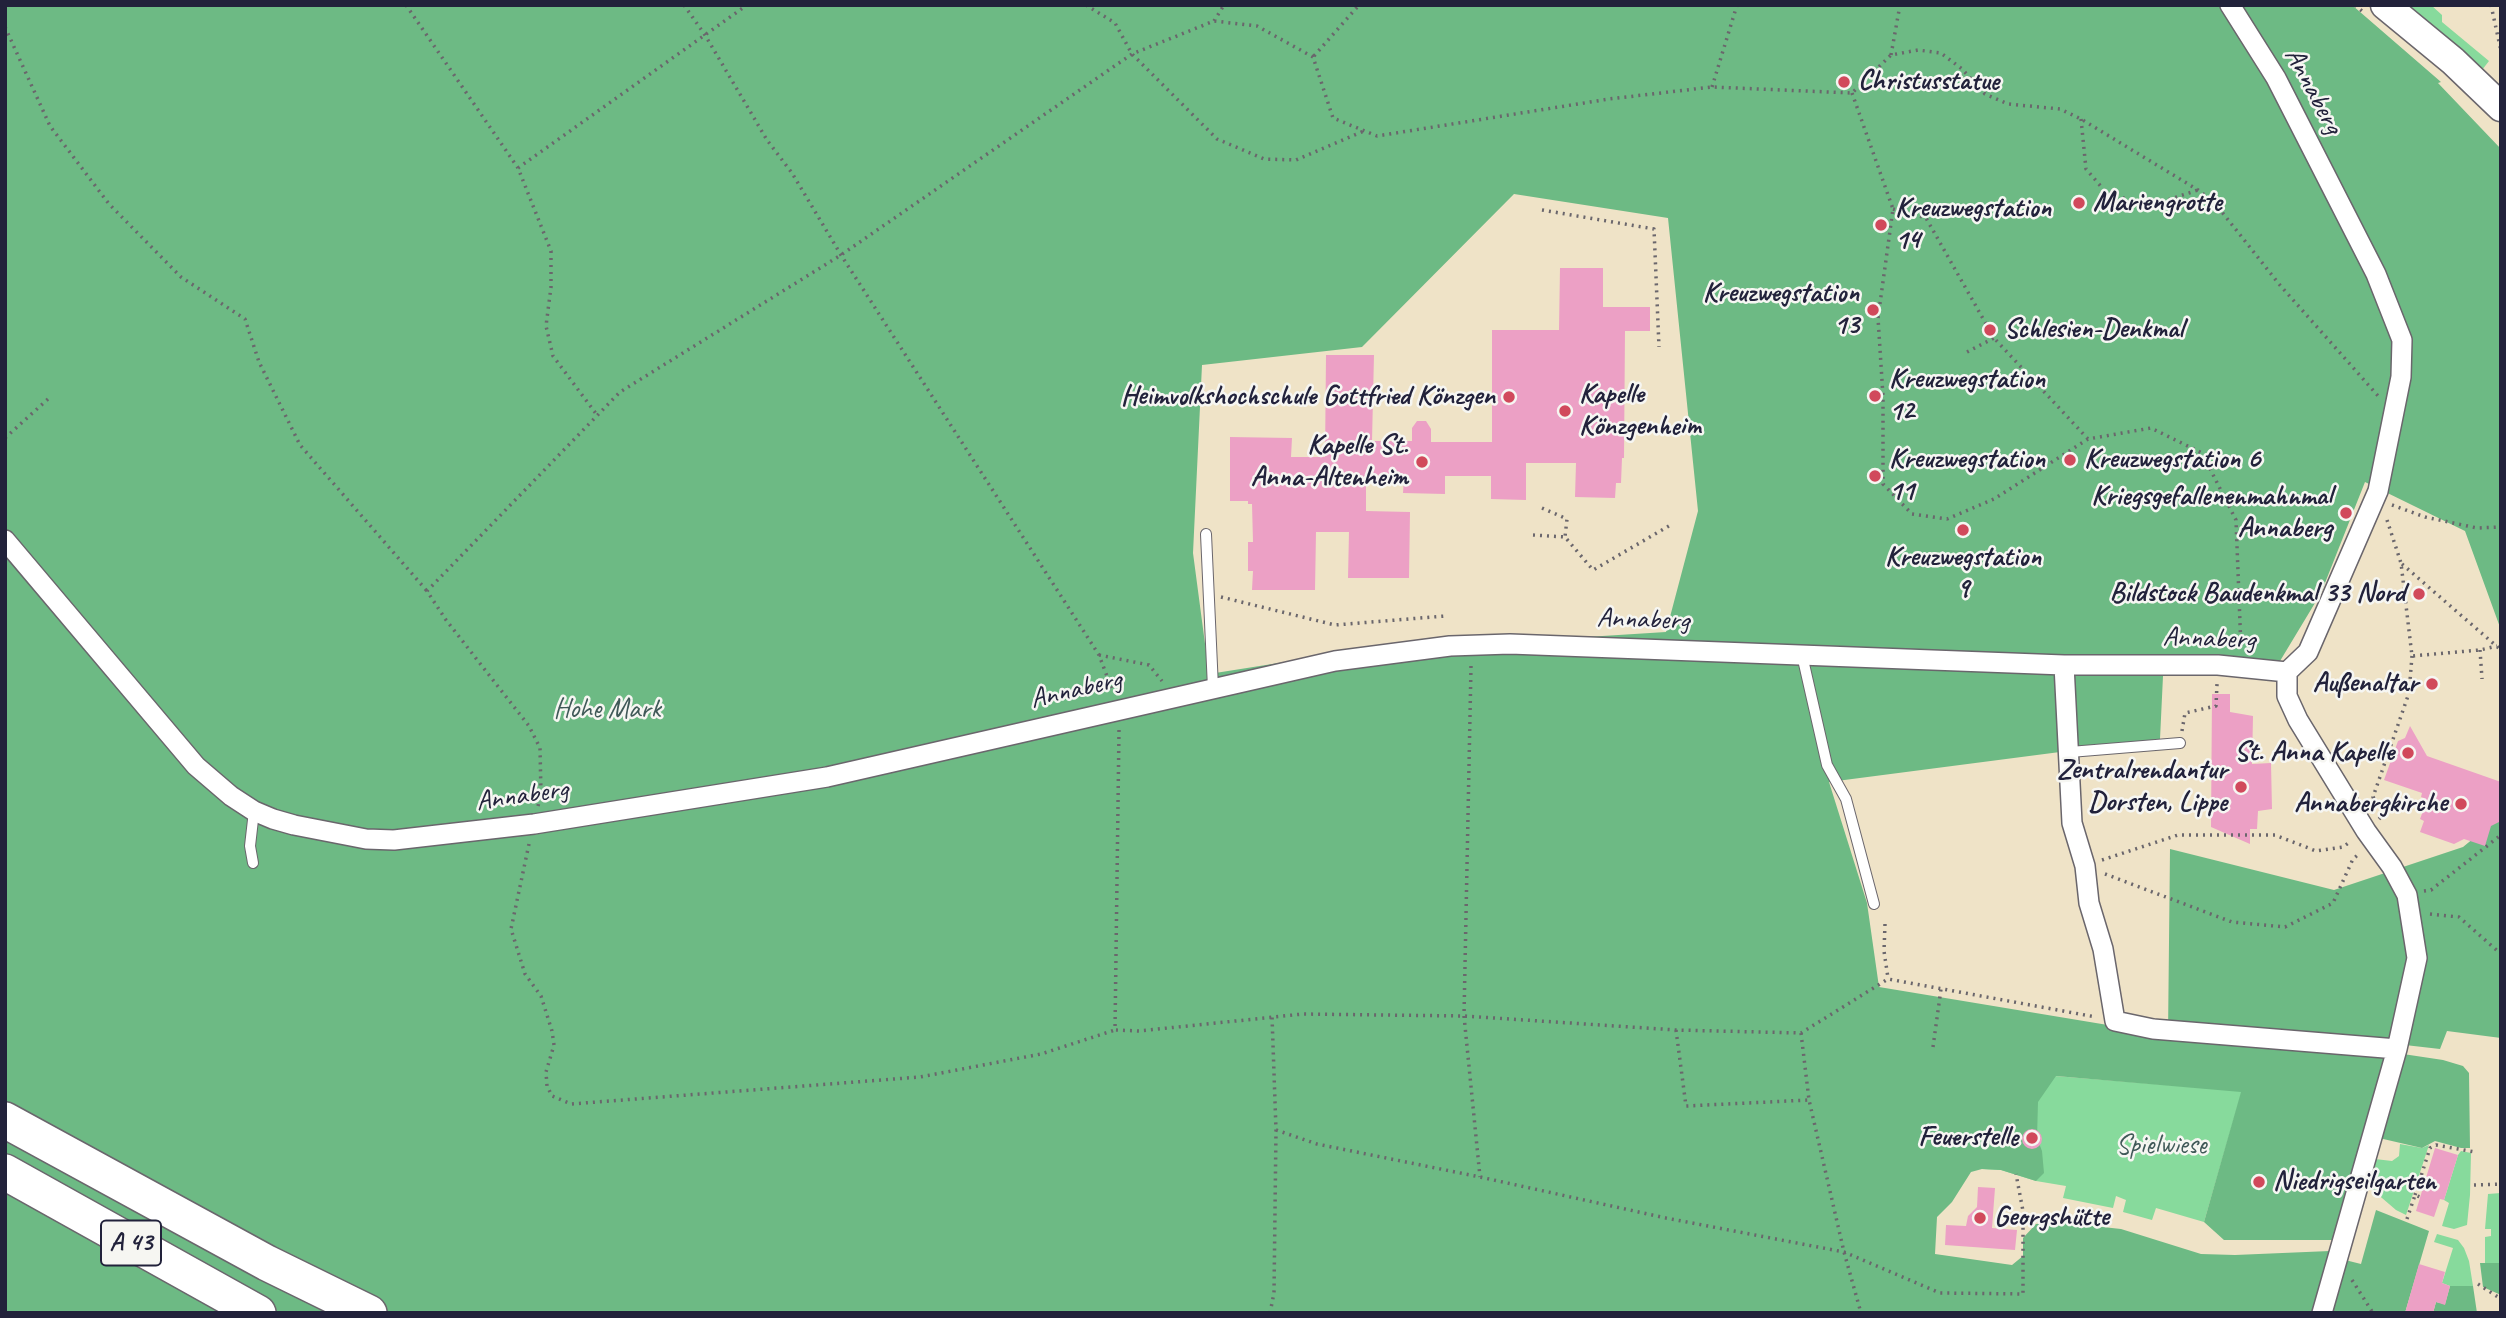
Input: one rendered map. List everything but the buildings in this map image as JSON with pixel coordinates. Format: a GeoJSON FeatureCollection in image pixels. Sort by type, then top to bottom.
{"type":"FeatureCollection","features":[{"type":"Feature","properties":{"kind":"highway"},"geometry":{"type":"LineString","coordinates":[[5,1106],[158,1202]]}},
{"type":"Feature","properties":{"kind":"highway","name":"A 43"},"geometry":{"type":"LineString","coordinates":[[5,1119],[267,1263],[369,1313]]}},
{"type":"Feature","properties":{"kind":"highway","name":"A 43"},"geometry":{"type":"LineString","coordinates":[[5,1172],[258,1313]]}},
{"type":"Feature","properties":{"kind":"main road"},"geometry":{"type":"LineString","coordinates":[[2385,5],[2453,61],[2501,107]]}},
{"type":"Feature","properties":{"kind":"street","name":"Annaberg"},"geometry":{"type":"LineString","coordinates":[[5,540],[196,765],[231,796],[254,810],[294,825],[366,839],[394,840],[534,824],[827,777],[1335,661],[1450,646],[1510,643],[2064,664],[2218,665],[2287,671],[2308,652],[2379,496],[2402,377],[2402,340],[2390,307],[2276,78],[2230,5]]}},
{"type":"Feature","properties":{"kind":"street"},"geometry":{"type":"LineString","coordinates":[[2064,664],[2072,823],[2085,866],[2088,903],[2104,949],[2115,1021],[2153,1029],[2396,1049]]}},
{"type":"Feature","properties":{"kind":"street","name":"Annaberg"},"geometry":{"type":"LineString","coordinates":[[2287,671],[2287,696],[2298,720],[2409,903],[2417,958],[2396,1049],[2322,1313]]}},
{"type":"Feature","properties":{"kind":"lane"},"geometry":{"type":"LineString","coordinates":[[1206,534],[1213,688]]}},
{"type":"Feature","properties":{"kind":"lane"},"geometry":{"type":"LineString","coordinates":[[1802,654],[1827,765],[1846,799],[1874,904]]}},
{"type":"Feature","properties":{"kind":"lane"},"geometry":{"type":"LineString","coordinates":[[2070,752],[2180,743]]}},
{"type":"Feature","properties":{"kind":"lane"},"geometry":{"type":"LineString","coordinates":[[253,863],[250,846],[254,810]]}},
{"type":"Feature","properties":{"kind":"path"},"geometry":{"type":"LineString","coordinates":[[406,5],[518,168],[551,251],[551,287],[546,326],[553,356],[597,415]]}},
{"type":"Feature","properties":{"kind":"path"},"geometry":{"type":"LineString","coordinates":[[684,5],[705,35],[767,140],[792,173],[841,255],[1099,655],[1120,709],[1115,1030]]}},
{"type":"Feature","properties":{"kind":"path"},"geometry":{"type":"LineString","coordinates":[[518,168],[747,5]]}},
{"type":"Feature","properties":{"kind":"path"},"geometry":{"type":"LineString","coordinates":[[1086,5],[1115,23],[1132,54],[1217,139],[1264,159],[1296,160],[1364,131]]}},
{"type":"Feature","properties":{"kind":"path"},"geometry":{"type":"LineString","coordinates":[[1214,21],[1224,5]]}},
{"type":"Feature","properties":{"kind":"path"},"geometry":{"type":"LineString","coordinates":[[1313,57],[1359,5]]}},
{"type":"Feature","properties":{"kind":"path"},"geometry":{"type":"LineString","coordinates":[[1712,88],[1737,5]]}},
{"type":"Feature","properties":{"kind":"path"},"geometry":{"type":"LineString","coordinates":[[1891,55],[1900,5]]}},
{"type":"Feature","properties":{"kind":"path"},"geometry":{"type":"LineString","coordinates":[[2491,5],[2501,51]]}},
{"type":"Feature","properties":{"kind":"path"},"geometry":{"type":"LineString","coordinates":[[427,591],[620,392],[841,255],[1132,54],[1214,21],[1257,26],[1313,57],[1333,118],[1377,136],[1609,99],[1712,88],[1852,93],[1891,55],[1918,50],[1941,53],[1962,69],[1985,94],[2008,104],[2060,109],[2081,119],[2214,202],[2279,284],[2395,415]]}},
{"type":"Feature","properties":{"kind":"path"},"geometry":{"type":"LineString","coordinates":[[5,27],[50,126],[109,204],[181,277],[245,319],[259,362],[300,445],[427,591],[446,620],[529,726],[540,748],[541,794],[511,929],[525,974],[541,996],[552,1031],[554,1045],[546,1072],[547,1086],[552,1096],[570,1104],[920,1077],[1041,1054],[1115,1030],[1139,1031],[1303,1014],[1464,1016],[1676,1030],[1801,1033],[1888,979],[2115,1021]]}},
{"type":"Feature","properties":{"kind":"path"},"geometry":{"type":"LineString","coordinates":[[1852,93],[1893,209],[1878,318],[1883,396],[1883,484],[1912,514],[1947,519],[1994,499],[2088,439],[2151,428],[2202,453],[2236,520],[2241,626],[2240,667]]}},
{"type":"Feature","properties":{"kind":"path"},"geometry":{"type":"LineString","coordinates":[[2081,119],[2086,169],[2104,190],[2146,207],[2198,190]]}},
{"type":"Feature","properties":{"kind":"path"},"geometry":{"type":"LineString","coordinates":[[1542,209],[1654,229],[1659,347]]}},
{"type":"Feature","properties":{"kind":"path"},"geometry":{"type":"LineString","coordinates":[[1893,209],[1926,218],[1994,338],[2088,439]]}},
{"type":"Feature","properties":{"kind":"path"},"geometry":{"type":"LineString","coordinates":[[1967,352],[1994,338]]}},
{"type":"Feature","properties":{"kind":"path"},"geometry":{"type":"LineString","coordinates":[[5,438],[48,399]]}},
{"type":"Feature","properties":{"kind":"path"},"geometry":{"type":"LineString","coordinates":[[2379,496],[2425,517],[2477,528],[2501,527]]}},
{"type":"Feature","properties":{"kind":"path"},"geometry":{"type":"LineString","coordinates":[[2085,866],[2231,922],[2285,927],[2333,904],[2353,859],[2386,812],[2373,797],[2409,693],[2412,656],[2401,563],[2379,496]]}},
{"type":"Feature","properties":{"kind":"path"},"geometry":{"type":"LineString","coordinates":[[1542,508],[1567,519],[1565,537]]}},
{"type":"Feature","properties":{"kind":"path"},"geometry":{"type":"LineString","coordinates":[[1533,535],[1565,537],[1593,570],[1669,526]]}},
{"type":"Feature","properties":{"kind":"path"},"geometry":{"type":"LineString","coordinates":[[2401,563],[2501,650]]}},
{"type":"Feature","properties":{"kind":"path"},"geometry":{"type":"LineString","coordinates":[[1209,594],[1335,625],[1445,616]]}},
{"type":"Feature","properties":{"kind":"path"},"geometry":{"type":"LineString","coordinates":[[1450,646],[1473,667],[1464,1016],[1480,1177]]}},
{"type":"Feature","properties":{"kind":"path"},"geometry":{"type":"LineString","coordinates":[[2412,656],[2497,646]]}},
{"type":"Feature","properties":{"kind":"path"},"geometry":{"type":"LineString","coordinates":[[2480,650],[2482,679]]}},
{"type":"Feature","properties":{"kind":"path"},"geometry":{"type":"LineString","coordinates":[[1099,655],[1149,665],[1176,698]]}},
{"type":"Feature","properties":{"kind":"path"},"geometry":{"type":"LineString","coordinates":[[2180,743],[2185,713],[2216,706],[2218,665]]}},
{"type":"Feature","properties":{"kind":"path"},"geometry":{"type":"LineString","coordinates":[[2085,866],[2178,835],[2275,835],[2316,851],[2343,847],[2370,836]]}},
{"type":"Feature","properties":{"kind":"path"},"geometry":{"type":"LineString","coordinates":[[2409,903],[2431,890],[2501,835]]}},
{"type":"Feature","properties":{"kind":"path"},"geometry":{"type":"LineString","coordinates":[[2409,903],[2459,917],[2501,954]]}},
{"type":"Feature","properties":{"kind":"path"},"geometry":{"type":"LineString","coordinates":[[1885,924],[1884,951],[1888,979]]}},
{"type":"Feature","properties":{"kind":"path"},"geometry":{"type":"LineString","coordinates":[[1933,1047],[1941,989]]}},
{"type":"Feature","properties":{"kind":"path"},"geometry":{"type":"LineString","coordinates":[[1270,1313],[1274,1293],[1276,1130],[1272,1016]]}},
{"type":"Feature","properties":{"kind":"path"},"geometry":{"type":"LineString","coordinates":[[1676,1030],[1686,1106],[1809,1100]]}},
{"type":"Feature","properties":{"kind":"path"},"geometry":{"type":"LineString","coordinates":[[1801,1033],[1809,1100],[1861,1313]]}},
{"type":"Feature","properties":{"kind":"path"},"geometry":{"type":"LineString","coordinates":[[1276,1130],[1317,1144],[1679,1221],[1844,1252],[1940,1293],[2023,1294],[2022,1211],[2016,1174]]}},
{"type":"Feature","properties":{"kind":"path"},"geometry":{"type":"LineString","coordinates":[[2407,1219],[2417,1196],[2430,1148],[2436,1145],[2475,1152]]}},
{"type":"Feature","properties":{"kind":"path"},"geometry":{"type":"LineString","coordinates":[[2474,1185],[2501,1184]]}},
{"type":"Feature","properties":{"kind":"path"},"geometry":{"type":"LineString","coordinates":[[2335,1266],[2347,1272],[2373,1313]]}},
{"type":"Feature","properties":{"kind":"path"},"geometry":{"type":"LineString","coordinates":[[2477,1284],[2501,1299]]}},
{"type":"Feature","properties":{"kind":"green space","name":"Hohe Mark"},"geometry":{"type":"Polygon","coordinates":[[[5,5],[2352,5],[2441,82],[2438,83],[2501,149],[2501,630],[2465,531],[2365,482],[2321,593],[2280,661],[2164,655],[2160,739],[1829,782],[1867,903],[1879,987],[2168,1035],[2170,849],[2334,890],[2463,847],[2501,816],[2501,1038],[2447,1031],[2440,1049],[2405,1045],[2403,1054],[2443,1060],[2463,1066],[2469,1073],[2470,1148],[2435,1141],[2422,1148],[2379,1138],[2345,1260],[2361,1264],[2376,1210],[2429,1231],[2405,1313],[5,1313],[5,5]],[[1514,194],[1362,347],[1202,365],[1193,553],[1209,674],[1348,652],[1666,632],[1698,511],[1668,218],[1514,194]],[[2056,1076],[2038,1102],[2037,1138],[2042,1151],[2044,1173],[2036,1181],[2001,1170],[1982,1169],[1971,1172],[1952,1202],[1937,1217],[1935,1254],[2012,1265],[2023,1256],[2023,1238],[2036,1224],[2057,1222],[2121,1229],[2201,1254],[2330,1251],[2333,1240],[2224,1240],[2204,1222],[2241,1092],[2056,1076]]]}},
{"type":"Feature","properties":{"kind":"green space"},"geometry":{"type":"Polygon","coordinates":[[[2402,5],[2431,5],[2442,15],[2442,22],[2489,61],[2482,70],[2402,5]]]}},
{"type":"Feature","properties":{"kind":"green space","name":"Spielwiese"},"geometry":{"type":"Polygon","coordinates":[[[2055,1076],[2242,1091],[2204,1222],[2156,1208],[2152,1220],[2123,1212],[2126,1200],[2116,1196],[2113,1208],[2063,1198],[2066,1186],[2036,1181],[2001,1170],[1962,1168],[2055,1076]]]}},
{"type":"Feature","properties":{"kind":"green space"},"geometry":{"type":"Polygon","coordinates":[[[2400,1144],[2422,1148],[2429,1145],[2406,1215],[2368,1186],[2375,1159],[2392,1161],[2399,1156],[2400,1144]]]}},
{"type":"Feature","properties":{"kind":"green space"},"geometry":{"type":"Polygon","coordinates":[[[2461,1151],[2471,1153],[2470,1195],[2467,1225],[2454,1229],[2442,1226],[2449,1203],[2444,1200],[2461,1151]]]}},
{"type":"Feature","properties":{"kind":"green space"},"geometry":{"type":"Polygon","coordinates":[[[2501,1193],[2501,1263],[2485,1263],[2485,1237],[2491,1236],[2491,1229],[2485,1229],[2488,1194],[2501,1193]]]}},
{"type":"Feature","properties":{"kind":"green space"},"geometry":{"type":"Polygon","coordinates":[[[2437,1234],[2458,1240],[2464,1248],[2473,1286],[2450,1286],[2442,1283],[2453,1248],[2434,1242],[2437,1234]]]}},
{"type":"Feature","properties":{"kind":"green space"},"geometry":{"type":"Polygon","coordinates":[[[2480,1263],[2501,1263],[2501,1295],[2483,1287],[2480,1263]]]}},
{"type":"Feature","properties":{"kind":"green space"},"geometry":{"type":"Polygon","coordinates":[[[2450,1286],[2473,1286],[2477,1313],[2433,1313],[2436,1302],[2445,1304],[2450,1286]]]}},
{"type":"Feature","properties":{"kind":"place","name":"Christusstatue"},"geometry":{"type":"Point","coordinates":[1844,82]}},
{"type":"Feature","properties":{"kind":"place","name":"Mariengrotte"},"geometry":{"type":"Point","coordinates":[2079,203]}},
{"type":"Feature","properties":{"kind":"place","name":"Kreuzwegstation 14"},"geometry":{"type":"Point","coordinates":[1881,225]}},
{"type":"Feature","properties":{"kind":"place","name":"Kreuzwegstation 13"},"geometry":{"type":"Point","coordinates":[1873,310]}},
{"type":"Feature","properties":{"kind":"place","name":"Schlesien-Denkmal"},"geometry":{"type":"Point","coordinates":[1990,330]}},
{"type":"Feature","properties":{"kind":"place","name":"Kreuzwegstation 12"},"geometry":{"type":"Point","coordinates":[1875,396]}},
{"type":"Feature","properties":{"kind":"place","name":"Heimvolkshochschule Gottfried Könzgen"},"geometry":{"type":"Point","coordinates":[1509,397]}},
{"type":"Feature","properties":{"kind":"place","name":"Kapelle Könzgenheim"},"geometry":{"type":"Point","coordinates":[1565,411]}},
{"type":"Feature","properties":{"kind":"place","name":"Kreuzwegstation 6"},"geometry":{"type":"Point","coordinates":[2070,460]}},
{"type":"Feature","properties":{"kind":"place","name":"Kapelle St. Anna-Altenheim"},"geometry":{"type":"Point","coordinates":[1422,462]}},
{"type":"Feature","properties":{"kind":"place","name":"Kreuzwegstation 11"},"geometry":{"type":"Point","coordinates":[1875,476]}},
{"type":"Feature","properties":{"kind":"place","name":"Kriegsgefallenenmahnmal Annaberg"},"geometry":{"type":"Point","coordinates":[2346,513]}},
{"type":"Feature","properties":{"kind":"place","name":"Kreuzwegstation 9"},"geometry":{"type":"Point","coordinates":[1963,530]}},
{"type":"Feature","properties":{"kind":"place","name":"Bildstock Baudenkmal 33 Nord"},"geometry":{"type":"Point","coordinates":[2419,594]}},
{"type":"Feature","properties":{"kind":"place","name":"Außenaltar"},"geometry":{"type":"Point","coordinates":[2432,684]}},
{"type":"Feature","properties":{"kind":"place","name":"St. Anna Kapelle"},"geometry":{"type":"Point","coordinates":[2408,753]}},
{"type":"Feature","properties":{"kind":"place","name":"Zentralrendantur Dorsten, Lippe"},"geometry":{"type":"Point","coordinates":[2241,787]}},
{"type":"Feature","properties":{"kind":"place","name":"Annabergkirche"},"geometry":{"type":"Point","coordinates":[2461,804]}},
{"type":"Feature","properties":{"kind":"place","name":"Feuerstelle"},"geometry":{"type":"Point","coordinates":[2032,1138]}},
{"type":"Feature","properties":{"kind":"place","name":"Niedrigseilgarten"},"geometry":{"type":"Point","coordinates":[2259,1182]}},
{"type":"Feature","properties":{"kind":"place","name":"Georgshütte"},"geometry":{"type":"Point","coordinates":[1980,1218]}}]}
